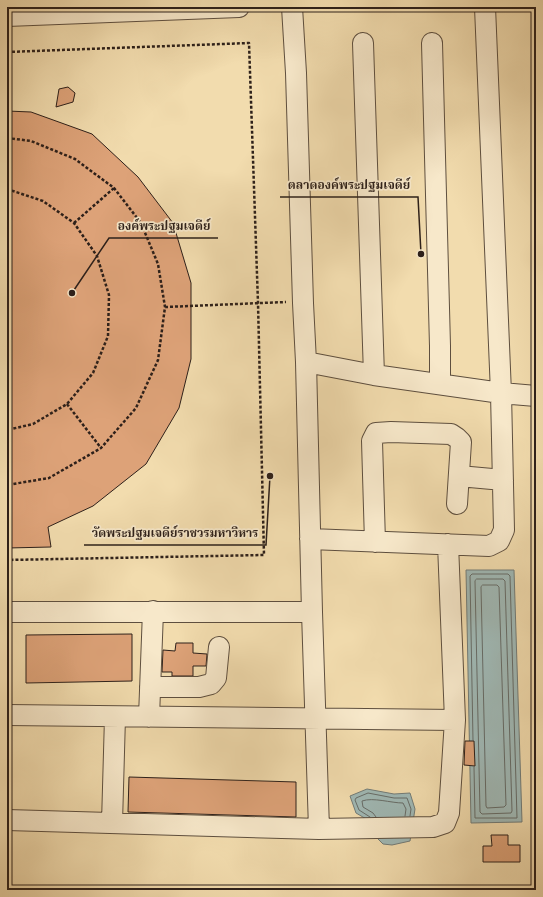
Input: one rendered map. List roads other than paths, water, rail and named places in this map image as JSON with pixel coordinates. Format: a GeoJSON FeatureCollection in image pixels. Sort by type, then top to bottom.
{"type":"FeatureCollection","features":[{"type":"Feature","properties":{"kind":"lane"},"geometry":{"type":"LineString","coordinates":[[7,16],[239,7]]}},
{"type":"Feature","properties":{"kind":"lane"},"geometry":{"type":"LineString","coordinates":[[292,7],[296,73],[306,362],[319,829]]}},
{"type":"Feature","properties":{"kind":"lane"},"geometry":{"type":"LineString","coordinates":[[310,540],[489,546],[499,541],[504,530],[501,393],[485,7]]}},
{"type":"Feature","properties":{"kind":"lane"},"geometry":{"type":"LineString","coordinates":[[363,43],[374,375]]}},
{"type":"Feature","properties":{"kind":"lane"},"geometry":{"type":"LineString","coordinates":[[432,43],[440,384]]}},
{"type":"Feature","properties":{"kind":"lane"},"geometry":{"type":"LineString","coordinates":[[306,362],[374,375],[501,393],[536,396]]}},
{"type":"Feature","properties":{"kind":"lane"},"geometry":{"type":"LineString","coordinates":[[375,542],[372,441],[376,433],[451,434],[457,438],[461,442],[457,504]]}},
{"type":"Feature","properties":{"kind":"lane"},"geometry":{"type":"LineString","coordinates":[[459,476],[503,480]]}},
{"type":"Feature","properties":{"kind":"lane"},"geometry":{"type":"LineString","coordinates":[[7,820],[319,829],[433,827],[445,823],[449,813],[454,720],[448,544]]}},
{"type":"Feature","properties":{"kind":"lane"},"geometry":{"type":"LineString","coordinates":[[149,717],[152,611]]}},
{"type":"Feature","properties":{"kind":"lane"},"geometry":{"type":"LineString","coordinates":[[7,612],[312,612]]}},
{"type":"Feature","properties":{"kind":"lane"},"geometry":{"type":"LineString","coordinates":[[150,687],[199,687],[211,684],[216,678],[219,647]]}},
{"type":"Feature","properties":{"kind":"lane"},"geometry":{"type":"LineString","coordinates":[[7,715],[454,720]]}},
{"type":"Feature","properties":{"kind":"lane"},"geometry":{"type":"LineString","coordinates":[[112,823],[115,717]]}},
{"type":"Feature","properties":{"kind":"water"},"geometry":{"type":"Polygon","coordinates":[[[466,570],[514,570],[522,822],[471,823],[466,570]]]}},
{"type":"Feature","properties":{"kind":"water"},"geometry":{"type":"Polygon","coordinates":[[[367,789],[394,794],[410,793],[415,809],[410,841],[392,845],[383,844],[374,835],[368,820],[356,813],[350,796],[367,789]]]}},
{"type":"Feature","properties":{"kind":"place","name":"ตลาดองค์พระปฐมเจดีย์"},"geometry":{"type":"Point","coordinates":[421,254]}},
{"type":"Feature","properties":{"kind":"place","name":"องค์พระปฐมเจดีย์"},"geometry":{"type":"Point","coordinates":[72,293]}},
{"type":"Feature","properties":{"kind":"place","name":"วัดพระปฐมเจดีย์ราชวรมหาวิหาร"},"geometry":{"type":"Point","coordinates":[270,476]}}]}
